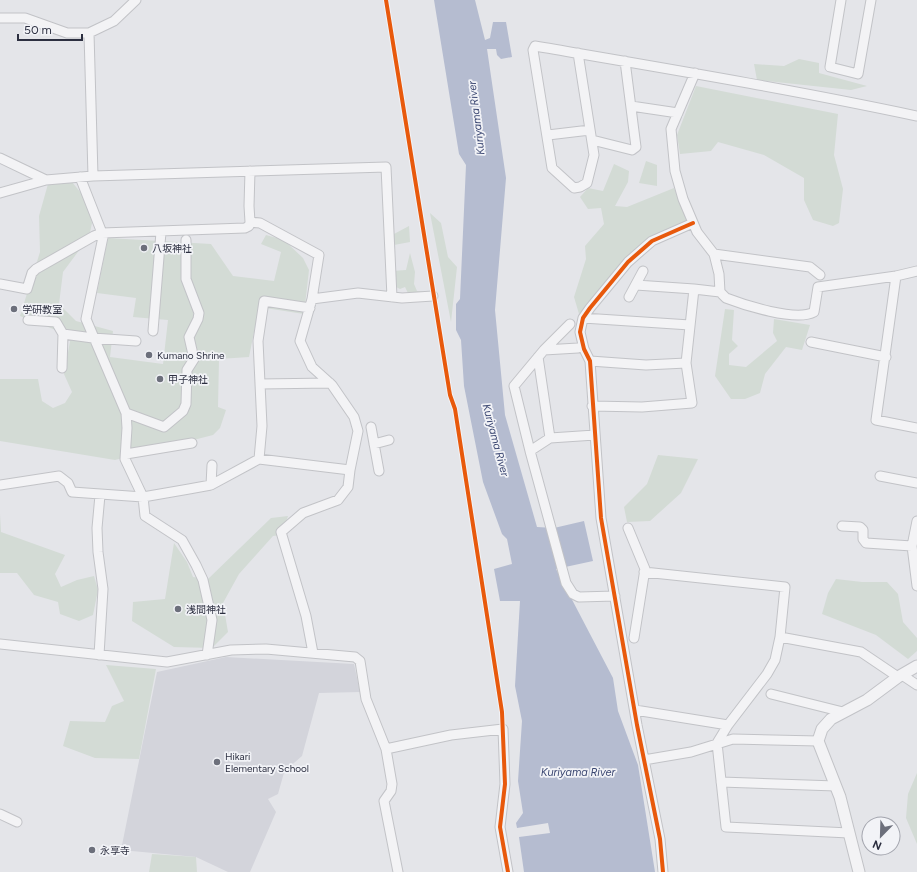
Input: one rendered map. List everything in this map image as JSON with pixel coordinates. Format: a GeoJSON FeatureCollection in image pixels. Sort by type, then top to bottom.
{"type":"FeatureCollection","features":[{"type":"Feature","properties":{"kind":"street"},"geometry":{"type":"LineString","coordinates":[[0,18],[25,18],[67,33],[89,33],[114,21],[136,0]]}},
{"type":"Feature","properties":{"kind":"street"},"geometry":{"type":"LineString","coordinates":[[841,0],[830,68],[858,74],[871,0]]}},
{"type":"Feature","properties":{"kind":"street"},"geometry":{"type":"LineString","coordinates":[[89,33],[93,176]]}},
{"type":"Feature","properties":{"kind":"street"},"geometry":{"type":"LineString","coordinates":[[578,53],[594,155],[586,183],[580,187],[574,188],[552,168],[548,135],[533,50],[535,46],[578,53],[625,61],[917,116]]}},
{"type":"Feature","properties":{"kind":"street"},"geometry":{"type":"LineString","coordinates":[[592,140],[632,150],[636,147],[625,61]]}},
{"type":"Feature","properties":{"kind":"street"},"geometry":{"type":"LineString","coordinates":[[695,74],[671,129],[675,172],[697,232],[714,254],[720,292],[726,298],[738,303],[791,315],[809,315],[814,312],[818,287],[896,276],[917,271]]}},
{"type":"Feature","properties":{"kind":"street"},"geometry":{"type":"LineString","coordinates":[[631,106],[678,113]]}},
{"type":"Feature","properties":{"kind":"street"},"geometry":{"type":"LineString","coordinates":[[548,135],[590,130]]}},
{"type":"Feature","properties":{"kind":"street"},"geometry":{"type":"LineString","coordinates":[[0,158],[46,180]]}},
{"type":"Feature","properties":{"kind":"street"},"geometry":{"type":"LineString","coordinates":[[0,193],[46,180],[93,176],[386,167],[392,297]]}},
{"type":"Feature","properties":{"kind":"street"},"geometry":{"type":"LineString","coordinates":[[0,284],[27,289],[32,273],[36,269],[102,233],[245,228],[249,226],[250,222],[248,206],[250,171]]}},
{"type":"Feature","properties":{"kind":"street"},"geometry":{"type":"LineString","coordinates":[[80,177],[103,237],[86,319],[126,413],[125,459],[130,474],[143,497],[145,516],[182,540],[203,580],[212,620],[207,655]]}},
{"type":"Feature","properties":{"kind":"street"},"geometry":{"type":"LineString","coordinates":[[250,222],[260,223],[319,255],[311,303],[300,341],[312,367],[330,383],[354,417],[358,431],[348,487],[338,500],[303,514],[281,532],[306,616],[313,653]]}},
{"type":"Feature","properties":{"kind":"street"},"geometry":{"type":"LineString","coordinates":[[663,872],[660,839],[644,760],[601,518],[590,361],[584,349],[580,332],[583,318],[628,262],[652,242],[693,223]]}},
{"type":"Feature","properties":{"kind":"street"},"geometry":{"type":"LineString","coordinates":[[153,331],[161,232]]}},
{"type":"Feature","properties":{"kind":"street"},"geometry":{"type":"LineString","coordinates":[[126,413],[164,427],[183,411],[186,404],[187,370],[194,360],[189,337],[198,319],[199,313],[186,279],[186,240]]}},
{"type":"Feature","properties":{"kind":"street"},"geometry":{"type":"LineString","coordinates":[[714,254],[810,267],[820,275]]}},
{"type":"Feature","properties":{"kind":"street"},"geometry":{"type":"LineString","coordinates":[[629,297],[643,271]]}},
{"type":"Feature","properties":{"kind":"street"},"geometry":{"type":"LineString","coordinates":[[896,276],[886,357],[876,420],[917,428]]}},
{"type":"Feature","properties":{"kind":"street"},"geometry":{"type":"LineString","coordinates":[[636,285],[720,292]]}},
{"type":"Feature","properties":{"kind":"street"},"geometry":{"type":"LineString","coordinates":[[592,406],[642,407],[692,403],[686,363],[694,289]]}},
{"type":"Feature","properties":{"kind":"street"},"geometry":{"type":"LineString","coordinates":[[259,459],[262,426],[258,331],[264,301],[311,303],[358,293],[392,297],[433,296]]}},
{"type":"Feature","properties":{"kind":"street"},"geometry":{"type":"LineString","coordinates":[[583,318],[690,325]]}},
{"type":"Feature","properties":{"kind":"street"},"geometry":{"type":"LineString","coordinates":[[28,320],[56,322],[63,334],[62,368]]}},
{"type":"Feature","properties":{"kind":"street"},"geometry":{"type":"LineString","coordinates":[[570,324],[544,350],[514,386],[530,452],[566,584],[573,594],[579,597],[615,596]]}},
{"type":"Feature","properties":{"kind":"street"},"geometry":{"type":"LineString","coordinates":[[63,334],[136,341]]}},
{"type":"Feature","properties":{"kind":"street"},"geometry":{"type":"LineString","coordinates":[[811,342],[886,357]]}},
{"type":"Feature","properties":{"kind":"street"},"geometry":{"type":"LineString","coordinates":[[544,350],[578,348]]}},
{"type":"Feature","properties":{"kind":"street"},"geometry":{"type":"LineString","coordinates":[[538,358],[550,438]]}},
{"type":"Feature","properties":{"kind":"street"},"geometry":{"type":"LineString","coordinates":[[590,361],[646,365],[686,363]]}},
{"type":"Feature","properties":{"kind":"street"},"geometry":{"type":"LineString","coordinates":[[260,384],[330,383]]}},
{"type":"Feature","properties":{"kind":"street"},"geometry":{"type":"LineString","coordinates":[[371,427],[379,471]]}},
{"type":"Feature","properties":{"kind":"street"},"geometry":{"type":"LineString","coordinates":[[530,452],[550,438],[595,435]]}},
{"type":"Feature","properties":{"kind":"street"},"geometry":{"type":"LineString","coordinates":[[374,444],[389,440]]}},
{"type":"Feature","properties":{"kind":"street"},"geometry":{"type":"LineString","coordinates":[[126,454],[192,443]]}},
{"type":"Feature","properties":{"kind":"street"},"geometry":{"type":"LineString","coordinates":[[0,484],[59,476],[68,483],[72,492],[143,497],[211,485],[259,459],[350,470]]}},
{"type":"Feature","properties":{"kind":"street"},"geometry":{"type":"LineString","coordinates":[[211,485],[212,466]]}},
{"type":"Feature","properties":{"kind":"street"},"geometry":{"type":"LineString","coordinates":[[880,476],[917,483]]}},
{"type":"Feature","properties":{"kind":"street"},"geometry":{"type":"LineString","coordinates":[[99,654],[103,589],[98,552],[97,528],[100,495]]}},
{"type":"Feature","properties":{"kind":"street"},"geometry":{"type":"LineString","coordinates":[[917,521],[912,546],[917,586]]}},
{"type":"Feature","properties":{"kind":"street"},"geometry":{"type":"LineString","coordinates":[[842,526],[860,527],[864,530],[863,539],[866,542],[912,546]]}},
{"type":"Feature","properties":{"kind":"street"},"geometry":{"type":"LineString","coordinates":[[628,528],[645,569],[634,638]]}},
{"type":"Feature","properties":{"kind":"street"},"geometry":{"type":"LineString","coordinates":[[644,572],[785,588],[780,637],[775,660],[767,674],[728,725],[718,743],[726,826],[849,833]]}},
{"type":"Feature","properties":{"kind":"street"},"geometry":{"type":"LineString","coordinates":[[780,637],[861,652],[917,685]]}},
{"type":"Feature","properties":{"kind":"street"},"geometry":{"type":"LineString","coordinates":[[0,644],[167,662],[231,650],[245,649],[266,649],[355,657],[360,662],[369,707],[386,748],[392,784],[391,791],[384,801],[398,872]]}},
{"type":"Feature","properties":{"kind":"street"},"geometry":{"type":"LineString","coordinates":[[859,872],[836,786],[818,741],[822,729],[831,719],[867,700],[900,676],[917,666]]}},
{"type":"Feature","properties":{"kind":"street"},"geometry":{"type":"LineString","coordinates":[[771,694],[843,712]]}},
{"type":"Feature","properties":{"kind":"street"},"geometry":{"type":"LineString","coordinates":[[635,710],[728,725]]}},
{"type":"Feature","properties":{"kind":"street"},"geometry":{"type":"LineString","coordinates":[[386,748],[451,735],[503,729],[505,784],[500,827],[508,872]]}},
{"type":"Feature","properties":{"kind":"street"},"geometry":{"type":"LineString","coordinates":[[644,760],[691,752],[733,739],[818,741]]}},
{"type":"Feature","properties":{"kind":"street"},"geometry":{"type":"LineString","coordinates":[[721,782],[836,786]]}},
{"type":"Feature","properties":{"kind":"street"},"geometry":{"type":"LineString","coordinates":[[0,814],[16,822]]}},
{"type":"Feature","properties":{"kind":"shaded area"},"geometry":{"type":"Polygon","coordinates":[[[799,59],[819,63],[819,73],[867,86],[851,90],[757,80],[754,64],[784,66],[799,59]]]}},
{"type":"Feature","properties":{"kind":"shaded area"},"geometry":{"type":"Polygon","coordinates":[[[696,86],[838,114],[834,155],[843,189],[839,223],[833,226],[813,220],[804,200],[804,178],[764,155],[718,142],[711,151],[680,154],[677,135],[696,86]]]}},
{"type":"Feature","properties":{"kind":"shaded area"},"geometry":{"type":"Polygon","coordinates":[[[646,161],[657,165],[657,186],[639,183],[646,161]]]}},
{"type":"Feature","properties":{"kind":"shaded area"},"geometry":{"type":"Polygon","coordinates":[[[614,164],[629,171],[628,182],[615,206],[627,207],[674,188],[687,221],[648,240],[579,314],[574,297],[586,259],[585,246],[604,224],[601,208],[588,209],[580,197],[588,188],[603,191],[614,164]]]}},
{"type":"Feature","properties":{"kind":"shaded area"},"geometry":{"type":"Polygon","coordinates":[[[72,182],[85,198],[92,223],[89,237],[63,272],[59,304],[76,321],[113,331],[110,357],[163,364],[168,320],[133,317],[136,298],[97,293],[108,238],[211,244],[233,276],[274,281],[281,252],[261,244],[266,235],[284,240],[303,258],[309,270],[304,314],[259,307],[249,357],[219,359],[218,407],[226,410],[220,428],[213,435],[115,460],[0,441],[0,379],[38,379],[42,401],[53,408],[65,403],[72,392],[64,374],[71,336],[20,316],[40,252],[39,216],[48,184],[72,182]]]}},
{"type":"Feature","properties":{"kind":"shaded area"},"geometry":{"type":"Polygon","coordinates":[[[430,213],[441,223],[448,257],[457,267],[451,322],[430,213]]]}},
{"type":"Feature","properties":{"kind":"shaded area"},"geometry":{"type":"Polygon","coordinates":[[[409,226],[410,242],[394,245],[394,234],[409,226]]]}},
{"type":"Feature","properties":{"kind":"shaded area"},"geometry":{"type":"Polygon","coordinates":[[[410,253],[415,272],[414,284],[417,291],[426,292],[412,301],[405,287],[400,289],[390,284],[392,271],[406,270],[410,253]]]}},
{"type":"Feature","properties":{"kind":"shaded area"},"geometry":{"type":"Polygon","coordinates":[[[725,309],[734,310],[732,340],[738,346],[729,354],[729,365],[746,367],[777,341],[773,333],[774,319],[810,325],[802,350],[786,347],[765,374],[760,393],[745,399],[731,399],[715,376],[725,309]]]}},
{"type":"Feature","properties":{"kind":"shaded area"},"geometry":{"type":"Polygon","coordinates":[[[658,455],[698,459],[681,493],[650,521],[627,522],[624,507],[647,484],[658,455]]]}},
{"type":"Feature","properties":{"kind":"shaded area"},"geometry":{"type":"Polygon","coordinates":[[[0,514],[1,532],[65,555],[55,574],[61,587],[77,580],[94,576],[98,590],[93,615],[79,621],[60,614],[58,602],[34,595],[17,573],[0,573],[0,514]]]}},
{"type":"Feature","properties":{"kind":"shaded area"},"geometry":{"type":"Polygon","coordinates":[[[288,516],[282,535],[273,536],[239,574],[223,603],[228,632],[212,648],[174,647],[132,621],[133,602],[165,599],[174,543],[187,562],[193,577],[208,579],[271,518],[288,516]]]}},
{"type":"Feature","properties":{"kind":"shaded area"},"geometry":{"type":"Polygon","coordinates":[[[836,579],[862,582],[887,582],[898,594],[903,622],[917,638],[917,651],[908,659],[876,635],[822,614],[828,593],[836,579]]]}},
{"type":"Feature","properties":{"kind":"shaded area","name":"Hikari Elementary School"},"geometry":{"type":"Polygon","coordinates":[[[226,657],[354,664],[360,692],[319,693],[302,756],[287,769],[285,769],[278,794],[268,799],[276,812],[250,872],[228,872],[196,857],[121,850],[157,672],[226,657]]]}},
{"type":"Feature","properties":{"kind":"shaded area"},"geometry":{"type":"Polygon","coordinates":[[[106,665],[156,669],[139,759],[95,758],[63,746],[70,721],[105,722],[112,706],[124,701],[106,665]]]}},
{"type":"Feature","properties":{"kind":"shaded area"},"geometry":{"type":"Polygon","coordinates":[[[917,773],[917,844],[906,818],[908,794],[917,773]]]}},
{"type":"Feature","properties":{"kind":"shaded area"},"geometry":{"type":"Polygon","coordinates":[[[152,854],[196,857],[197,872],[149,872],[152,854]]]}},
{"type":"Feature","properties":{"kind":"water","name":"Kuriyama River"},"geometry":{"type":"Polygon","coordinates":[[[434,0],[475,0],[485,40],[490,38],[493,22],[506,22],[512,57],[501,59],[497,55],[496,49],[487,49],[506,178],[495,310],[505,415],[537,527],[554,528],[584,521],[593,561],[556,569],[613,678],[618,711],[638,765],[655,872],[524,872],[519,837],[550,833],[548,823],[517,828],[516,823],[523,813],[518,781],[522,721],[515,686],[520,601],[500,601],[494,569],[512,564],[507,539],[502,534],[483,482],[464,386],[461,340],[456,330],[456,304],[460,299],[466,165],[459,154],[434,0]]]}},
{"type":"Feature","properties":{"kind":"cycle path"},"geometry":{"type":"LineString","coordinates":[[386,0],[450,395],[455,409],[502,712],[505,784],[500,827],[508,872]]}},
{"type":"Feature","properties":{"kind":"cycle path"},"geometry":{"type":"LineString","coordinates":[[663,872],[660,839],[637,725],[601,518],[590,361],[584,349],[580,332],[583,318],[628,262],[652,241],[693,223]]}},
{"type":"Feature","properties":{"kind":"place","name":"八坂神社"},"geometry":{"type":"Point","coordinates":[144,248]}},
{"type":"Feature","properties":{"kind":"place","name":"学研教室"},"geometry":{"type":"Point","coordinates":[14,309]}},
{"type":"Feature","properties":{"kind":"place","name":"Kumano Shrine"},"geometry":{"type":"Point","coordinates":[149,355]}},
{"type":"Feature","properties":{"kind":"place","name":"甲子神社"},"geometry":{"type":"Point","coordinates":[160,379]}},
{"type":"Feature","properties":{"kind":"place","name":"浅間神社"},"geometry":{"type":"Point","coordinates":[178,609]}},
{"type":"Feature","properties":{"kind":"place","name":"Hikari Elementary School"},"geometry":{"type":"Point","coordinates":[217,762]}},
{"type":"Feature","properties":{"kind":"place","name":"永享寺"},"geometry":{"type":"Point","coordinates":[92,850]}}]}
